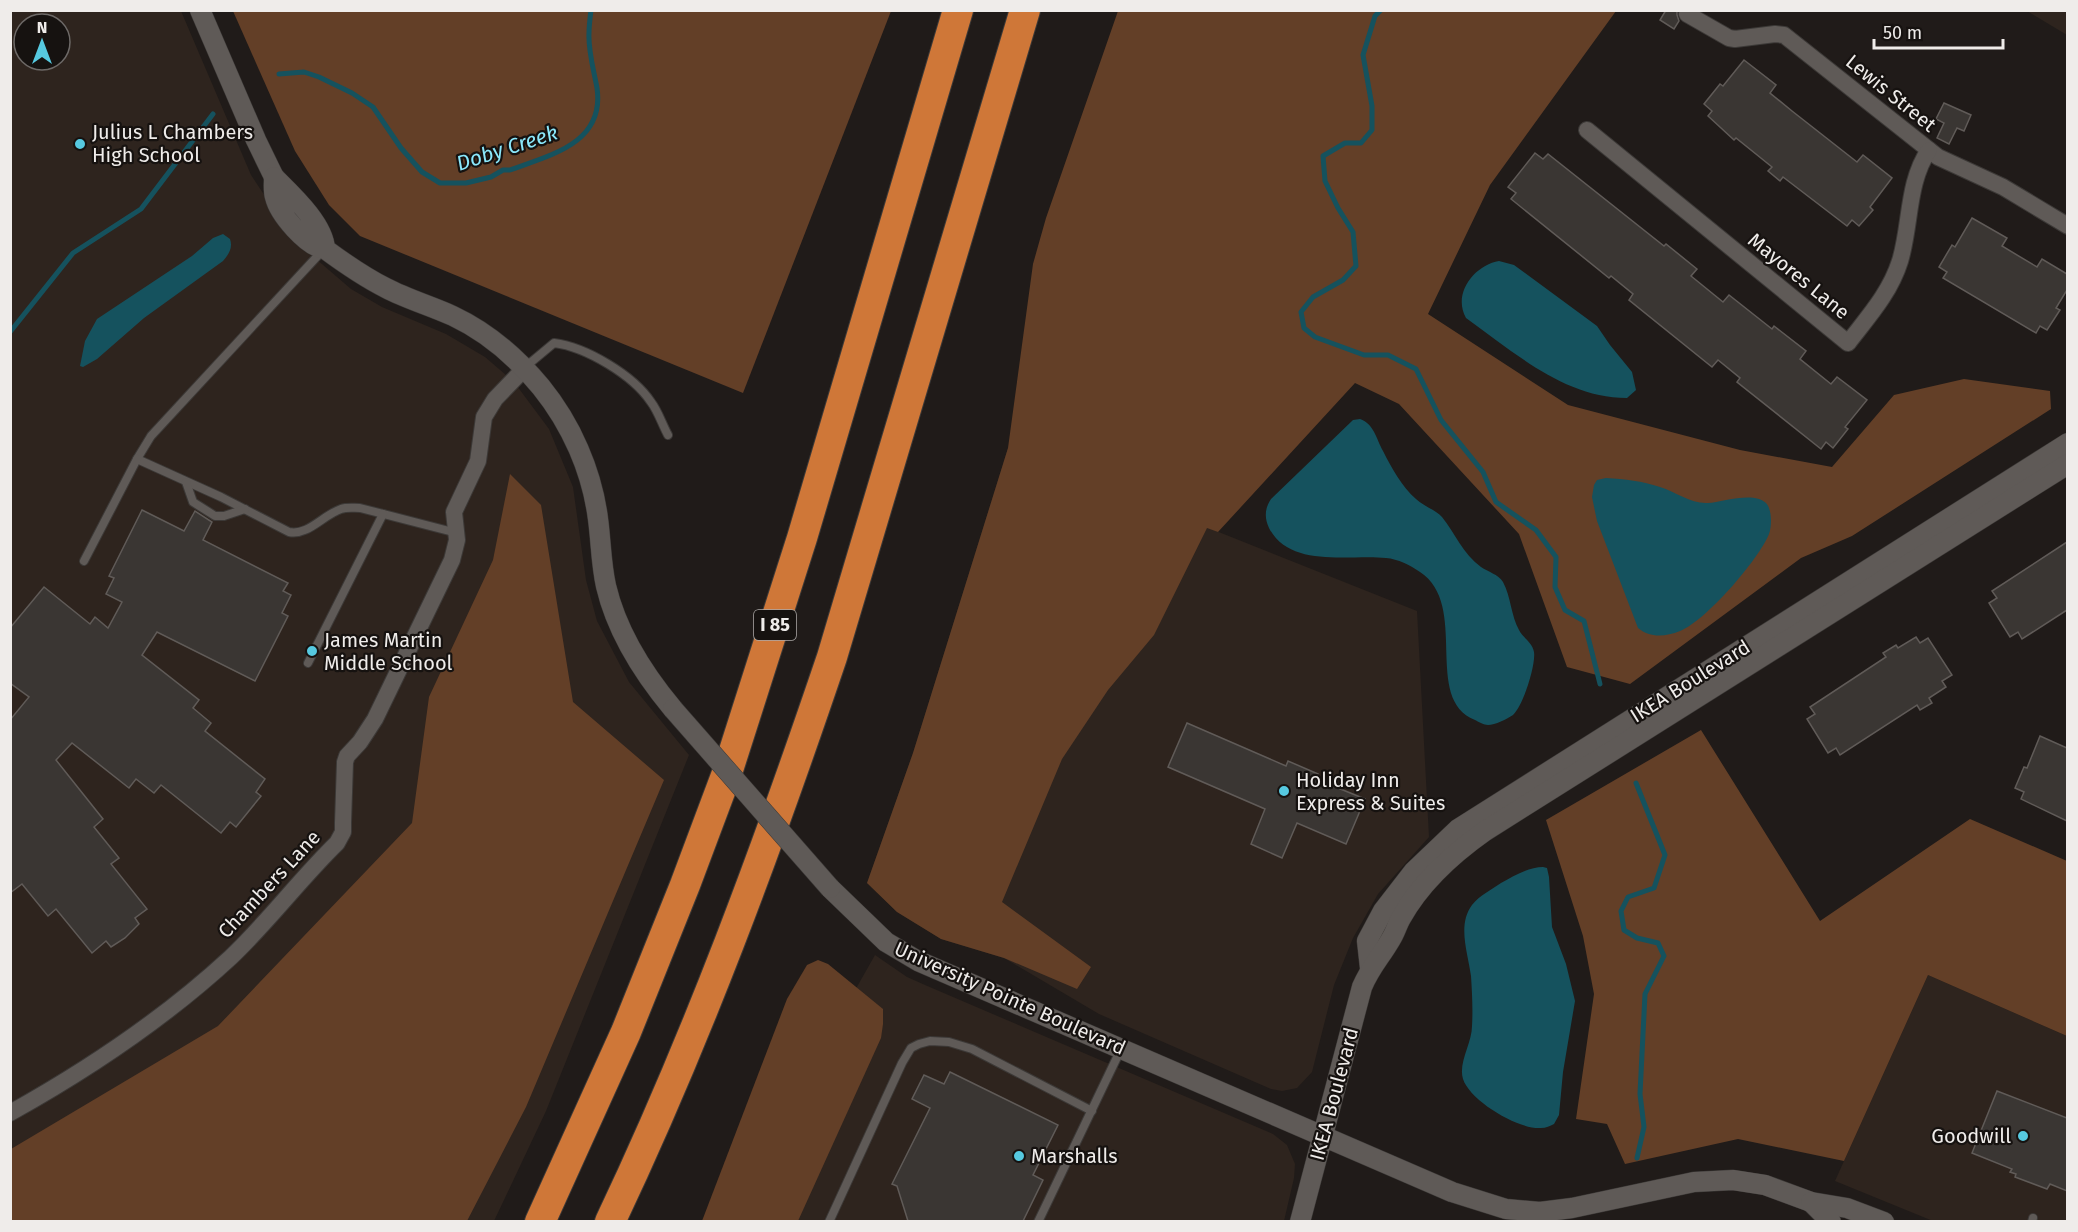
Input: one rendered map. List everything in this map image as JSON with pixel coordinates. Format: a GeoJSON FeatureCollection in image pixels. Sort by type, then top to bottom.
{"type":"FeatureCollection","features":[{"type":"Feature","properties":{"kind":"highway","name":"I 85"},"geometry":{"type":"LineString","coordinates":[[540,1221],[626,1032],[727,773],[802,538],[958,10]]}},
{"type":"Feature","properties":{"kind":"highway"},"geometry":{"type":"LineString","coordinates":[[609,1221],[691,1042],[797,761],[842,624],[1025,10]]}},
{"type":"Feature","properties":{"kind":"street"},"geometry":{"type":"LineString","coordinates":[[200,10],[274,177],[315,223],[321,233],[325,249]]}},
{"type":"Feature","properties":{"kind":"street","name":"Lewis Street"},"geometry":{"type":"LineString","coordinates":[[1687,14],[1729,38],[1784,35],[1929,150],[1956,166],[2017,195],[2067,226]]}},
{"type":"Feature","properties":{"kind":"street","name":"Mayores Lane"},"geometry":{"type":"LineString","coordinates":[[1587,130],[1848,342],[1881,300],[1895,274],[1904,245],[1919,168],[1929,150]]}},
{"type":"Feature","properties":{"kind":"street","name":"University Pointe Boulevard"},"geometry":{"type":"LineString","coordinates":[[325,249],[387,289],[453,316],[500,345],[524,369],[555,407],[569,428],[592,485],[603,573],[616,618],[637,660],[674,709],[830,888],[886,942],[918,961],[1452,1192],[1485,1203],[1515,1210],[1540,1212],[1564,1210],[1711,1180],[1733,1180],[1759,1184],[1811,1202],[1847,1208],[1884,1221]]}},
{"type":"Feature","properties":{"kind":"street","name":"Chambers Lane"},"geometry":{"type":"LineString","coordinates":[[10,1113],[100,1058],[165,1012],[206,979],[253,934],[337,843],[343,832],[344,767],[347,756],[360,742],[375,719],[452,560],[456,549],[454,512],[478,461],[487,410],[503,388],[524,369]]}},
{"type":"Feature","properties":{"kind":"street","name":"IKEA Boulevard"},"geometry":{"type":"LineString","coordinates":[[1300,1221],[1362,987],[1370,968],[1392,938],[1399,920],[1437,871],[1468,843],[2067,442]]}},
{"type":"Feature","properties":{"kind":"street","name":"IKEA Boulevard"},"geometry":{"type":"LineString","coordinates":[[1792,628],[2067,464]]}},
{"type":"Feature","properties":{"kind":"street","name":"University Pointe Boulevard"},"geometry":{"type":"LineString","coordinates":[[1811,1202],[1831,1221]]}},
{"type":"Feature","properties":{"kind":"lane"},"geometry":{"type":"LineString","coordinates":[[84,561],[151,436],[325,249]]}},
{"type":"Feature","properties":{"kind":"lane"},"geometry":{"type":"LineString","coordinates":[[524,369],[554,343],[603,361],[625,374],[640,388],[652,403],[668,435]]}},
{"type":"Feature","properties":{"kind":"lane"},"geometry":{"type":"LineString","coordinates":[[137,459],[295,533],[342,509],[360,508],[456,533]]}},
{"type":"Feature","properties":{"kind":"lane"},"geometry":{"type":"LineString","coordinates":[[186,482],[193,502],[215,516],[224,516],[245,509]]}},
{"type":"Feature","properties":{"kind":"lane"},"geometry":{"type":"LineString","coordinates":[[308,663],[383,514]]}},
{"type":"Feature","properties":{"kind":"lane"},"geometry":{"type":"LineString","coordinates":[[830,1221],[902,1063],[911,1048],[918,1044],[940,1041],[972,1049],[1092,1111]]}},
{"type":"Feature","properties":{"kind":"lane"},"geometry":{"type":"LineString","coordinates":[[1038,1221],[1122,1049]]}},
{"type":"Feature","properties":{"kind":"shaded area","name":"James Martin Middle School"},"geometry":{"type":"Polygon","coordinates":[[[10,11],[181,11],[251,175],[294,240],[351,289],[382,307],[446,334],[485,357],[514,382],[549,429],[573,487],[586,580],[597,621],[629,682],[689,755],[546,1111],[494,1221],[11,1221],[10,11]]]}},
{"type":"Feature","properties":{"kind":"shaded area"},"geometry":{"type":"Polygon","coordinates":[[[233,11],[891,11],[743,393],[360,236],[329,205],[295,151],[233,11]]]}},
{"type":"Feature","properties":{"kind":"shaded area"},"geometry":{"type":"Polygon","coordinates":[[[1118,11],[1616,11],[1490,185],[1428,314],[1568,405],[1740,450],[1832,467],[1894,395],[1964,379],[2050,391],[2051,409],[1852,536],[1801,558],[1630,684],[1567,667],[1519,534],[1399,404],[1355,383],[1218,532],[1207,528],[1154,635],[1108,690],[1062,759],[1002,902],[1091,967],[1077,989],[1004,958],[941,939],[897,912],[867,883],[913,753],[1008,448],[1033,264],[1046,218],[1118,11]]]}},
{"type":"Feature","properties":{"kind":"shaded area"},"geometry":{"type":"Polygon","coordinates":[[[2027,11],[2067,11],[2067,35],[2027,11]]]}},
{"type":"Feature","properties":{"kind":"shaded area"},"geometry":{"type":"Polygon","coordinates":[[[1008,448],[1417,611],[1429,837],[1378,894],[1353,938],[1334,985],[1312,1072],[1297,1088],[1282,1091],[1271,1089],[1099,1014],[1004,958],[941,939],[897,912],[867,883],[913,753],[1008,448]]]}},
{"type":"Feature","properties":{"kind":"shaded area"},"geometry":{"type":"Polygon","coordinates":[[[510,474],[541,505],[573,702],[664,780],[526,1107],[467,1221],[11,1221],[11,1149],[218,1026],[412,823],[429,697],[493,560],[510,474]]]}},
{"type":"Feature","properties":{"kind":"shaded area"},"geometry":{"type":"Polygon","coordinates":[[[1701,730],[1820,921],[1970,819],[2067,861],[2067,1036],[1928,975],[1844,1161],[1738,1139],[1625,1164],[1607,1124],[1576,1119],[1594,994],[1583,936],[1546,820],[1701,730]]]}},
{"type":"Feature","properties":{"kind":"shaded area"},"geometry":{"type":"Polygon","coordinates":[[[875,955],[907,977],[1273,1134],[1287,1145],[1295,1164],[1284,1221],[737,1222],[828,1038],[875,955]]]}},
{"type":"Feature","properties":{"kind":"shaded area"},"geometry":{"type":"Polygon","coordinates":[[[818,960],[828,964],[883,1009],[881,1038],[798,1221],[702,1221],[787,999],[807,965],[818,960]]]}},
{"type":"Feature","properties":{"kind":"shaded area"},"geometry":{"type":"Polygon","coordinates":[[[1928,975],[2067,1036],[2067,1221],[1933,1221],[1835,1181],[1928,975]]]}},
{"type":"Feature","properties":{"kind":"water"},"geometry":{"type":"Polygon","coordinates":[[[223,234],[230,239],[231,248],[223,261],[144,318],[97,359],[83,367],[80,366],[85,341],[97,319],[192,256],[213,238],[223,234]]]}},
{"type":"Feature","properties":{"kind":"water"},"geometry":{"type":"Polygon","coordinates":[[[1499,261],[1514,265],[1597,326],[1632,372],[1636,390],[1627,398],[1604,396],[1561,382],[1521,358],[1466,318],[1462,309],[1462,299],[1468,282],[1482,268],[1499,261]]]}},
{"type":"Feature","properties":{"kind":"water"},"geometry":{"type":"Polygon","coordinates":[[[1360,419],[1372,428],[1390,464],[1406,489],[1442,517],[1475,562],[1503,582],[1516,625],[1534,652],[1525,695],[1513,715],[1504,720],[1488,725],[1475,720],[1459,709],[1451,693],[1447,673],[1442,606],[1435,587],[1420,572],[1404,563],[1390,559],[1322,557],[1306,554],[1291,549],[1279,541],[1269,528],[1266,513],[1271,499],[1353,420],[1360,419]]]}},
{"type":"Feature","properties":{"kind":"water"},"geometry":{"type":"Polygon","coordinates":[[[1606,478],[1647,483],[1702,503],[1746,497],[1761,500],[1766,503],[1770,513],[1769,534],[1743,573],[1717,603],[1691,625],[1674,633],[1658,636],[1648,634],[1638,628],[1597,521],[1592,497],[1594,485],[1597,480],[1606,478]]]}},
{"type":"Feature","properties":{"kind":"water"},"geometry":{"type":"Polygon","coordinates":[[[1547,868],[1549,877],[1552,927],[1566,964],[1575,1001],[1563,1072],[1559,1115],[1554,1124],[1541,1128],[1508,1119],[1485,1105],[1467,1088],[1463,1079],[1462,1066],[1472,1020],[1471,976],[1464,930],[1468,913],[1478,898],[1501,883],[1527,870],[1547,868]]]}},
{"type":"Feature","properties":{"kind":"building"},"geometry":{"type":"Polygon","coordinates":[[[1666,10],[1677,10],[1679,21],[1674,29],[1660,20],[1666,10]]]}},
{"type":"Feature","properties":{"kind":"building"},"geometry":{"type":"Polygon","coordinates":[[[1744,60],[1776,85],[1770,93],[1792,111],[1857,162],[1863,155],[1892,178],[1870,207],[1873,210],[1859,226],[1852,220],[1847,226],[1783,177],[1780,181],[1768,171],[1772,167],[1736,138],[1734,140],[1708,116],[1712,111],[1704,104],[1720,84],[1723,86],[1744,60]]]}},
{"type":"Feature","properties":{"kind":"building"},"geometry":{"type":"Polygon","coordinates":[[[1944,103],[1971,115],[1964,131],[1957,128],[1949,144],[1937,138],[1944,123],[1936,119],[1944,103]]]}},
{"type":"Feature","properties":{"kind":"building"},"geometry":{"type":"Polygon","coordinates":[[[1535,153],[1543,159],[1548,154],[1664,246],[1666,244],[1697,269],[1691,276],[1723,302],[1729,295],[1772,329],[1774,326],[1806,351],[1800,359],[1831,384],[1837,377],[1867,400],[1845,427],[1848,429],[1833,448],[1826,442],[1821,449],[1737,382],[1740,378],[1718,360],[1712,367],[1629,300],[1633,294],[1611,276],[1609,278],[1511,199],[1516,193],[1508,187],[1535,153]]]}},
{"type":"Feature","properties":{"kind":"building"},"geometry":{"type":"Polygon","coordinates":[[[1972,218],[2007,238],[2002,246],[2037,267],[2042,259],[2067,274],[2067,290],[2056,308],[2060,310],[2047,330],[2040,326],[2036,333],[1943,278],[1947,272],[1939,267],[1952,245],[1955,247],[1972,218]]]}},
{"type":"Feature","properties":{"kind":"building"},"geometry":{"type":"Polygon","coordinates":[[[142,510],[184,531],[195,511],[212,522],[203,540],[288,583],[283,591],[291,595],[282,613],[288,616],[255,681],[157,632],[142,655],[199,700],[193,708],[211,723],[205,731],[265,779],[256,792],[261,796],[236,827],[230,822],[221,833],[161,785],[154,793],[136,779],[129,788],[72,743],[56,760],[103,819],[94,827],[119,858],[111,864],[147,909],[135,918],[139,924],[125,938],[111,947],[106,941],[92,953],[56,909],[48,916],[22,884],[10,893],[10,720],[29,697],[10,683],[10,628],[44,587],[90,624],[95,617],[108,628],[122,602],[106,594],[114,578],[109,576],[142,510]]]}},
{"type":"Feature","properties":{"kind":"building"},"geometry":{"type":"Polygon","coordinates":[[[2067,542],[2067,610],[2022,639],[2018,632],[2010,637],[1989,603],[1997,598],[1992,591],[2067,542]]]}},
{"type":"Feature","properties":{"kind":"building"},"geometry":{"type":"Polygon","coordinates":[[[1916,637],[1920,643],[1928,638],[1952,675],[1942,681],[1946,687],[1929,698],[1932,703],[1920,710],[1917,705],[1840,755],[1836,748],[1828,753],[1807,719],[1815,714],[1810,707],[1886,657],[1883,653],[1896,645],[1898,648],[1916,637]]]}},
{"type":"Feature","properties":{"kind":"building","name":"Holiday Inn Express & Suites"},"geometry":{"type":"Polygon","coordinates":[[[1187,723],[1286,766],[1288,761],[1318,774],[1316,779],[1365,799],[1346,844],[1297,823],[1282,858],[1251,844],[1265,809],[1168,767],[1187,723]]]}},
{"type":"Feature","properties":{"kind":"building"},"geometry":{"type":"Polygon","coordinates":[[[2040,736],[2067,748],[2067,821],[2021,799],[2024,792],[2015,788],[2024,767],[2027,768],[2040,736]]]}},
{"type":"Feature","properties":{"kind":"building"},"geometry":{"type":"Polygon","coordinates":[[[950,1072],[1058,1125],[1033,1175],[1043,1180],[1023,1221],[908,1221],[897,1186],[892,1184],[930,1108],[912,1099],[924,1075],[944,1084],[950,1072]]]}},
{"type":"Feature","properties":{"kind":"building","name":"Goodwill"},"geometry":{"type":"Polygon","coordinates":[[[1997,1091],[2067,1118],[2067,1191],[2050,1184],[2047,1189],[2015,1177],[2016,1174],[2010,1172],[2012,1169],[1972,1153],[1997,1091]]]}},
{"type":"Feature","properties":{"kind":"waterway","name":"Doby Creek"},"geometry":{"type":"LineString","coordinates":[[279,74],[304,72],[352,93],[373,107],[401,148],[422,172],[440,183],[466,183],[491,177],[503,170],[510,170],[558,152],[584,134],[593,122],[597,107],[597,88],[590,54],[591,10]]}},
{"type":"Feature","properties":{"kind":"waterway"},"geometry":{"type":"LineString","coordinates":[[1381,10],[1375,16],[1363,55],[1372,106],[1372,130],[1361,143],[1345,143],[1323,156],[1325,181],[1353,232],[1356,266],[1343,280],[1313,297],[1301,312],[1304,328],[1315,337],[1364,355],[1388,355],[1416,369],[1441,420],[1483,472],[1496,502],[1536,530],[1556,557],[1555,587],[1565,610],[1584,621],[1600,684]]}},
{"type":"Feature","properties":{"kind":"waterway","name":"Doby Creek"},"geometry":{"type":"LineString","coordinates":[[10,332],[73,253],[141,209],[213,114]]}},
{"type":"Feature","properties":{"kind":"waterway"},"geometry":{"type":"LineString","coordinates":[[1636,783],[1665,855],[1654,888],[1628,897],[1621,911],[1624,930],[1637,938],[1658,943],[1664,956],[1645,994],[1640,1094],[1644,1127],[1637,1158]]}},
{"type":"Feature","properties":{"kind":"place","name":"Julius L Chambers High School"},"geometry":{"type":"Point","coordinates":[80,144]}},
{"type":"Feature","properties":{"kind":"place","name":"James Martin Middle School"},"geometry":{"type":"Point","coordinates":[312,651]}},
{"type":"Feature","properties":{"kind":"place","name":"Holiday Inn Express & Suites"},"geometry":{"type":"Point","coordinates":[1284,791]}},
{"type":"Feature","properties":{"kind":"place","name":"Goodwill"},"geometry":{"type":"Point","coordinates":[2023,1136]}},
{"type":"Feature","properties":{"kind":"place","name":"Marshalls"},"geometry":{"type":"Point","coordinates":[1019,1156]}}]}
